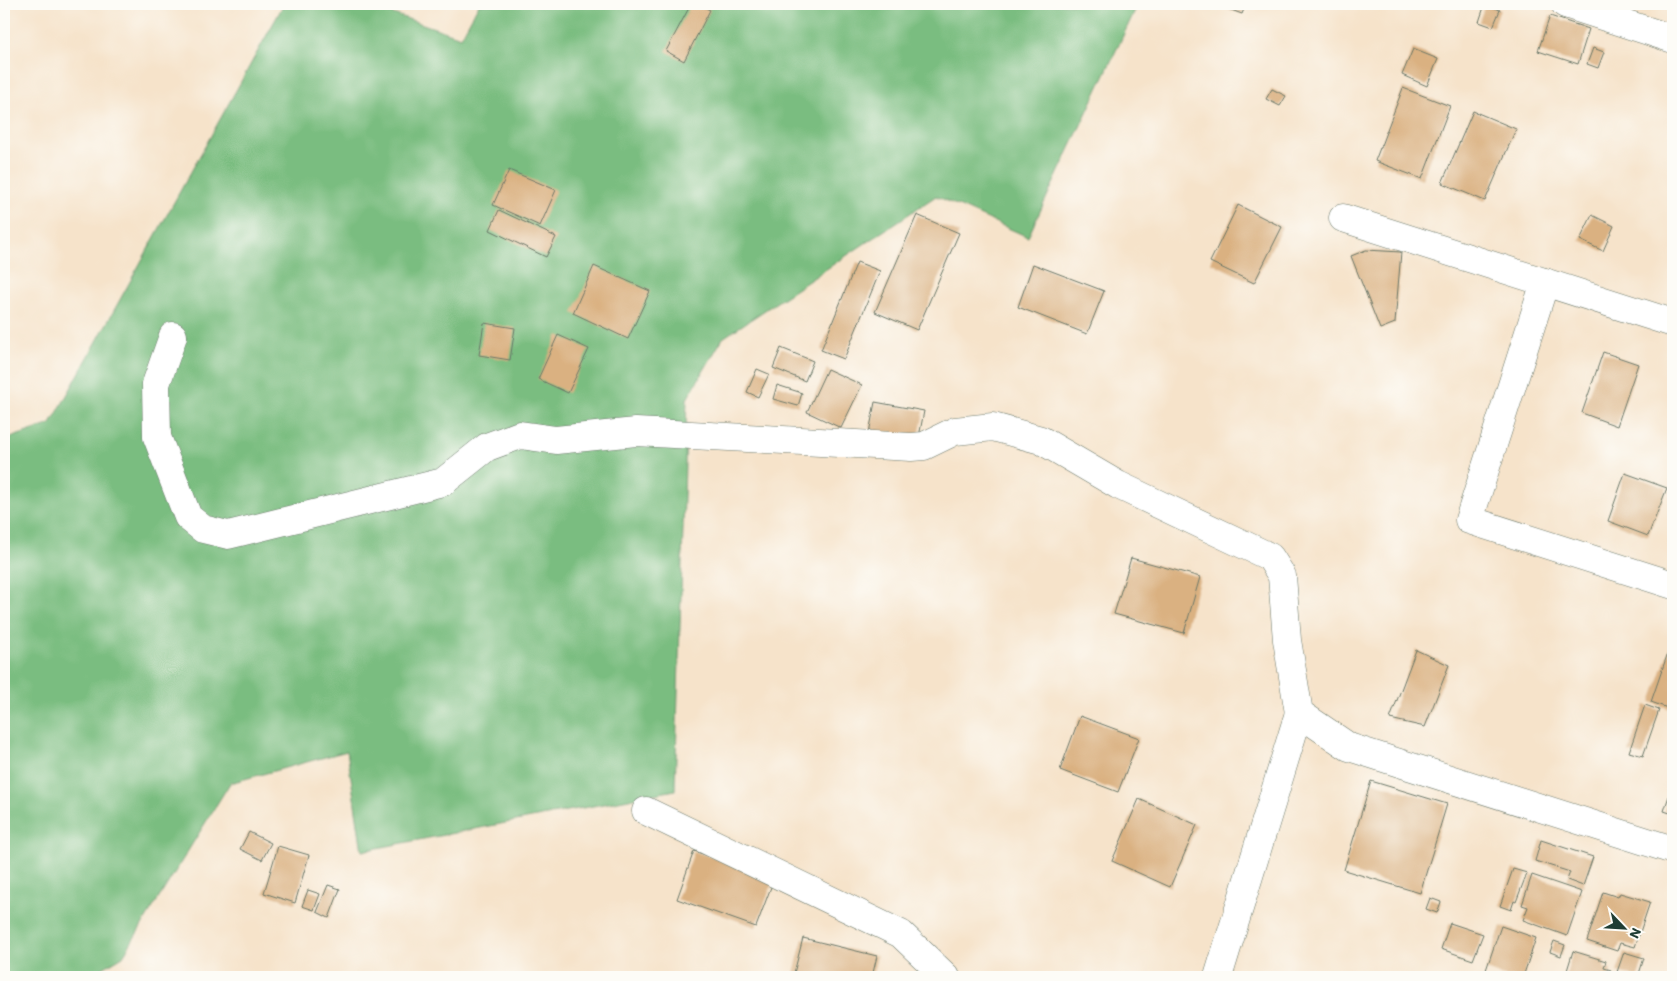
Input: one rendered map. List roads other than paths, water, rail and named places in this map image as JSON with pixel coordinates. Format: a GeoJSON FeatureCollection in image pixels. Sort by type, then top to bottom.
{"type":"FeatureCollection","features":[{"type":"Feature","properties":{"kind":"street"},"geometry":{"type":"LineString","coordinates":[[1565,4],[1673,39]]}},
{"type":"Feature","properties":{"kind":"street"},"geometry":{"type":"LineString","coordinates":[[1343,218],[1673,323]]}},
{"type":"Feature","properties":{"kind":"street"},"geometry":{"type":"LineString","coordinates":[[1545,282],[1469,520],[1673,585]]}},
{"type":"Feature","properties":{"kind":"street"},"geometry":{"type":"LineString","coordinates":[[173,336],[156,384],[157,436],[188,517],[203,529],[228,535],[443,482],[487,447],[520,435],[556,440],[636,432],[911,447],[924,446],[955,431],[993,427],[1041,440],[1118,485],[1270,557],[1282,576],[1287,640],[1299,713],[1218,977]]}},
{"type":"Feature","properties":{"kind":"street"},"geometry":{"type":"LineString","coordinates":[[1299,713],[1349,747],[1673,850]]}},
{"type":"Feature","properties":{"kind":"street"},"geometry":{"type":"LineString","coordinates":[[646,811],[901,934],[946,977]]}}]}
